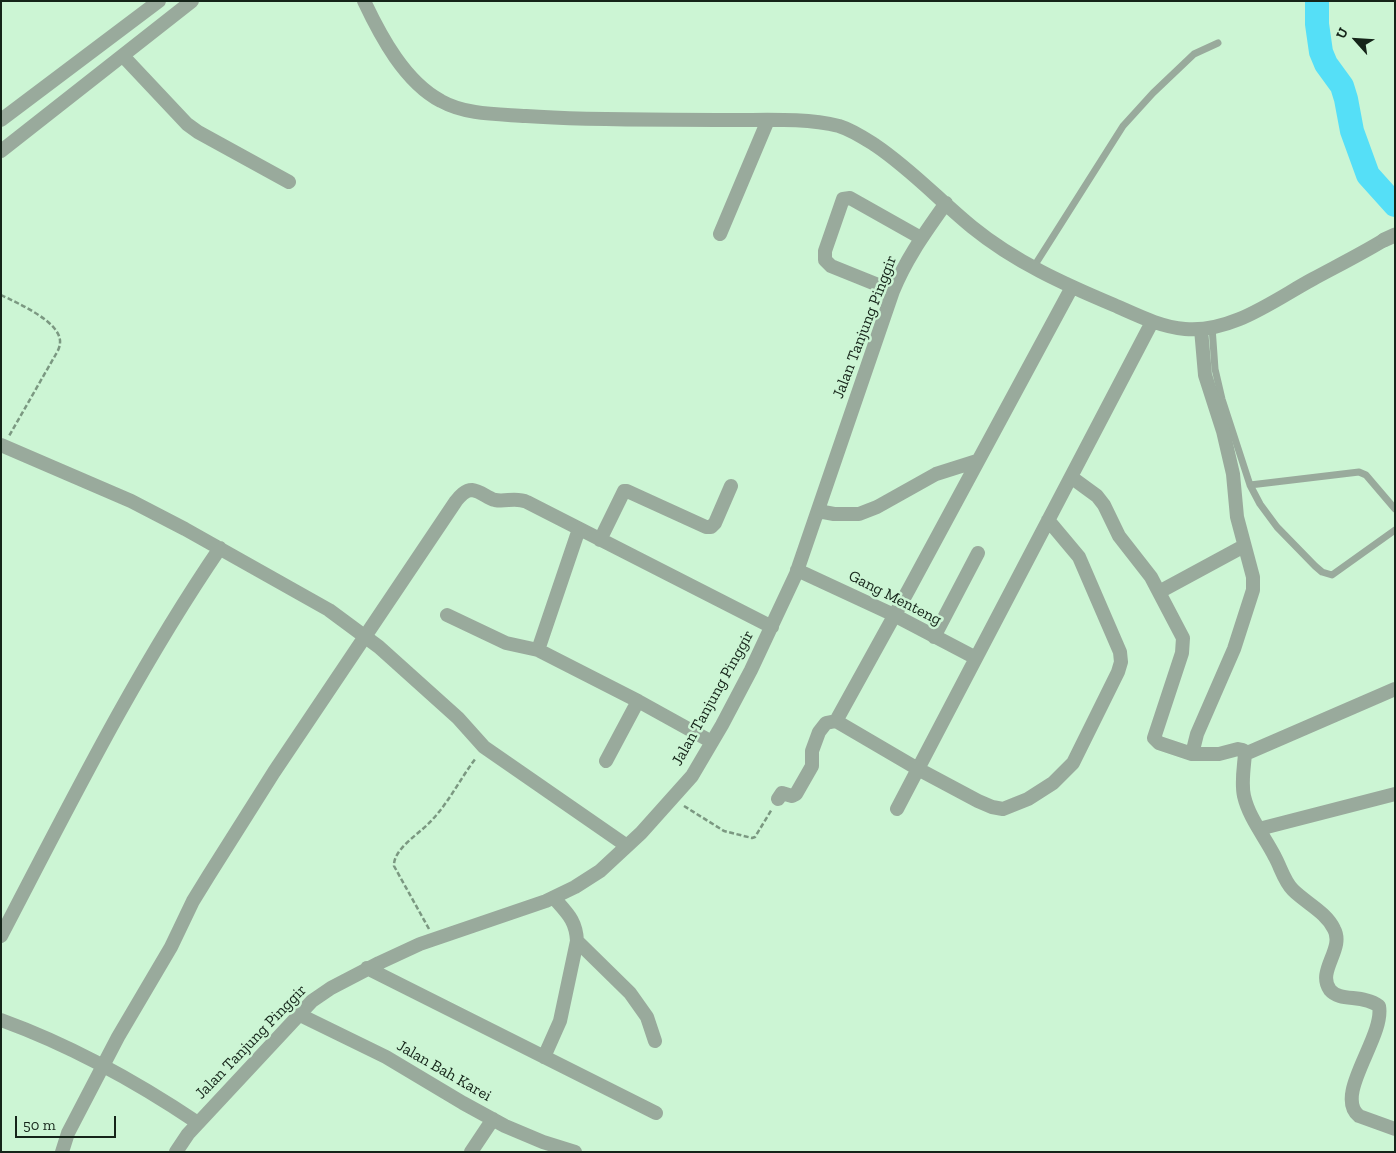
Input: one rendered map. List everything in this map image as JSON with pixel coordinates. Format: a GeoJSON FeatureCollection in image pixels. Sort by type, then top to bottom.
{"type":"FeatureCollection","features":[{"type":"Feature","properties":{"kind":"street"},"geometry":{"type":"LineString","coordinates":[[1,120],[159,1]]}},
{"type":"Feature","properties":{"kind":"street"},"geometry":{"type":"LineString","coordinates":[[1,151],[192,1]]}},
{"type":"Feature","properties":{"kind":"street"},"geometry":{"type":"LineString","coordinates":[[364,1],[380,35],[406,71],[428,92],[454,107],[486,113],[557,118],[768,120],[815,122],[841,127],[862,136],[885,152],[1009,255],[1072,287],[1152,322],[1171,328],[1207,328],[1232,322],[1390,238]]}},
{"type":"Feature","properties":{"kind":"street"},"geometry":{"type":"LineString","coordinates":[[123,56],[187,124],[198,132],[290,182]]}},
{"type":"Feature","properties":{"kind":"street"},"geometry":{"type":"LineString","coordinates":[[720,234],[768,120]]}},
{"type":"Feature","properties":{"kind":"street"},"geometry":{"type":"LineString","coordinates":[[893,292],[831,266],[825,260],[825,251],[843,199],[850,198],[921,238]]}},
{"type":"Feature","properties":{"kind":"street","name":"Jalan Tanjung Pinggir"},"geometry":{"type":"LineString","coordinates":[[176,1152],[188,1134],[312,1001],[367,968],[420,944],[554,898],[575,887],[600,871],[641,833],[692,776],[722,725],[772,627],[797,570],[903,267],[946,203]]}},
{"type":"Feature","properties":{"kind":"street"},"geometry":{"type":"LineString","coordinates":[[778,799],[782,793],[792,796],[796,794],[812,766],[814,744],[819,732],[826,723],[836,720],[1072,287]]}},
{"type":"Feature","properties":{"kind":"street"},"geometry":{"type":"LineString","coordinates":[[897,809],[1152,322]]}},
{"type":"Feature","properties":{"kind":"street"},"geometry":{"type":"LineString","coordinates":[[1192,754],[1197,734],[1234,649],[1252,595],[1253,577],[1237,517],[1233,474],[1223,431],[1205,375],[1207,328]]}},
{"type":"Feature","properties":{"kind":"street"},"geometry":{"type":"LineString","coordinates":[[2,445],[131,500],[329,610],[366,636],[458,718],[484,747],[627,846]]}},
{"type":"Feature","properties":{"kind":"street"},"geometry":{"type":"LineString","coordinates":[[818,511],[834,514],[859,514],[877,508],[936,474],[977,461]]}},
{"type":"Feature","properties":{"kind":"street"},"geometry":{"type":"LineString","coordinates":[[1070,477],[1097,496],[1104,505],[1120,536],[1151,577],[1183,638],[1184,646],[1154,738],[1159,744],[1192,754],[1219,754],[1238,749],[1242,750],[1244,754],[1244,795],[1250,814],[1290,887],[1320,913],[1334,928],[1337,936],[1326,981],[1329,988],[1334,994],[1342,997],[1364,998],[1379,1006],[1381,1014],[1379,1025],[1354,1085],[1351,1097],[1354,1112],[1359,1116],[1395,1129]]}},
{"type":"Feature","properties":{"kind":"street"},"geometry":{"type":"LineString","coordinates":[[600,540],[624,491],[627,490],[706,527],[711,527],[731,486]]}},
{"type":"Feature","properties":{"kind":"street"},"geometry":{"type":"LineString","coordinates":[[62,1152],[68,1133],[103,1066],[171,947],[193,901],[208,876],[274,772],[456,501],[463,494],[471,490],[481,492],[492,500],[520,499],[772,627]]}},
{"type":"Feature","properties":{"kind":"street"},"geometry":{"type":"LineString","coordinates":[[836,720],[918,769],[992,808],[1003,809],[1028,799],[1054,783],[1073,763],[1118,672],[1121,662],[1117,644],[1079,557],[1048,520]]}},
{"type":"Feature","properties":{"kind":"street"},"geometry":{"type":"LineString","coordinates":[[538,650],[578,529]]}},
{"type":"Feature","properties":{"kind":"street"},"geometry":{"type":"LineString","coordinates":[[1159,592],[1244,546]]}},
{"type":"Feature","properties":{"kind":"street"},"geometry":{"type":"LineString","coordinates":[[1,936],[112,722],[186,598],[220,548]]}},
{"type":"Feature","properties":{"kind":"street"},"geometry":{"type":"LineString","coordinates":[[934,637],[978,553]]}},
{"type":"Feature","properties":{"kind":"street","name":"Gang Menteng"},"geometry":{"type":"LineString","coordinates":[[797,570],[894,615],[976,658]]}},
{"type":"Feature","properties":{"kind":"street"},"geometry":{"type":"LineString","coordinates":[[447,616],[506,643],[538,650],[638,701],[712,742]]}},
{"type":"Feature","properties":{"kind":"street"},"geometry":{"type":"LineString","coordinates":[[1244,754],[1395,689]]}},
{"type":"Feature","properties":{"kind":"street"},"geometry":{"type":"LineString","coordinates":[[606,761],[638,701]]}},
{"type":"Feature","properties":{"kind":"street"},"geometry":{"type":"LineString","coordinates":[[1259,830],[1395,794]]}},
{"type":"Feature","properties":{"kind":"street"},"geometry":{"type":"LineString","coordinates":[[544,1057],[560,1021],[577,941],[572,919],[554,898]]}},
{"type":"Feature","properties":{"kind":"street"},"geometry":{"type":"LineString","coordinates":[[577,941],[630,993],[647,1017],[655,1041]]}},
{"type":"Feature","properties":{"kind":"street"},"geometry":{"type":"LineString","coordinates":[[367,968],[656,1113]]}},
{"type":"Feature","properties":{"kind":"street","name":"Jalan Bah Karei"},"geometry":{"type":"LineString","coordinates":[[298,1014],[386,1056],[493,1119],[543,1142],[575,1152]]}},
{"type":"Feature","properties":{"kind":"street"},"geometry":{"type":"LineString","coordinates":[[1,1020],[63,1046],[103,1066],[155,1095],[198,1123]]}},
{"type":"Feature","properties":{"kind":"street"},"geometry":{"type":"LineString","coordinates":[[471,1152],[493,1119]]}},
{"type":"Feature","properties":{"kind":"lane"},"geometry":{"type":"LineString","coordinates":[[1033,268],[1123,126],[1153,93],[1194,54],[1218,43]]}},
{"type":"Feature","properties":{"kind":"lane"},"geometry":{"type":"LineString","coordinates":[[1207,328],[1222,399],[1250,485],[1260,504],[1277,527],[1315,566],[1328,574],[1332,574],[1395,530]]}},
{"type":"Feature","properties":{"kind":"lane"},"geometry":{"type":"LineString","coordinates":[[1250,485],[1359,472],[1366,475],[1395,508]]}},
{"type":"Feature","properties":{"kind":"path"},"geometry":{"type":"LineString","coordinates":[[1,295],[48,322],[58,331],[61,342],[56,354],[2,445]]}},
{"type":"Feature","properties":{"kind":"path"},"geometry":{"type":"LineString","coordinates":[[434,939],[394,866],[394,861],[403,848],[433,819],[447,802],[484,747]]}},
{"type":"Feature","properties":{"kind":"path"},"geometry":{"type":"LineString","coordinates":[[672,798],[724,831],[752,838],[755,837],[778,799]]}},
{"type":"Feature","properties":{"kind":"waterway"},"geometry":{"type":"LineString","coordinates":[[1317,1],[1317,24],[1321,52],[1326,64],[1342,86],[1352,131],[1368,175],[1395,205]]}}]}
